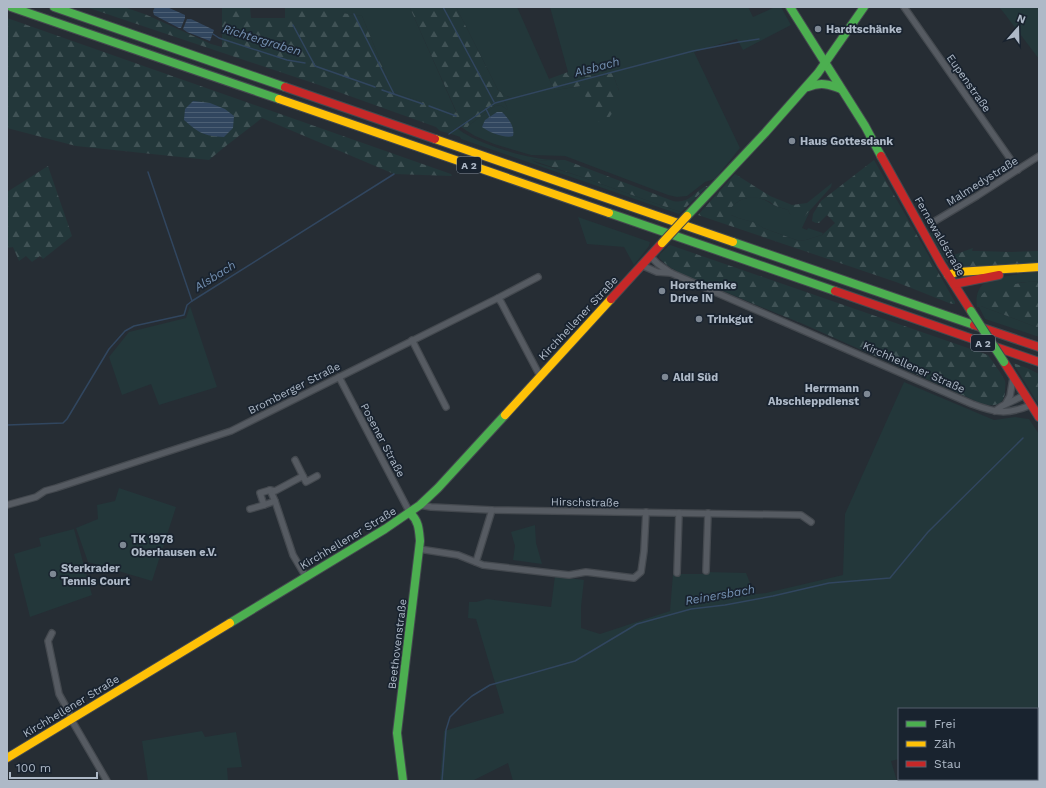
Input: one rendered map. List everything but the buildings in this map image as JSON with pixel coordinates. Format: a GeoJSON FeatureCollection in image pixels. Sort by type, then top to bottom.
{"type":"FeatureCollection","features":[{"type":"Feature","properties":{"kind":"main road","name":"A 2"},"geometry":{"type":"LineString","coordinates":[[11,7],[1039,362]]}},
{"type":"Feature","properties":{"kind":"main road","name":"A 2"},"geometry":{"type":"LineString","coordinates":[[54,7],[441,142],[1039,347]]}},
{"type":"Feature","properties":{"kind":"main road","name":"Fernewaldstraße"},"geometry":{"type":"LineString","coordinates":[[790,7],[832,72],[879,151],[948,275],[1039,417]]}},
{"type":"Feature","properties":{"kind":"main road","name":"Kirchhellener Straße"},"geometry":{"type":"LineString","coordinates":[[7,758],[385,529],[420,505],[438,488],[641,265],[806,88],[864,7]]}},
{"type":"Feature","properties":{"kind":"main road"},"geometry":{"type":"LineString","coordinates":[[806,88],[813,84],[821,83],[841,89]]}},
{"type":"Feature","properties":{"kind":"main road"},"geometry":{"type":"LineString","coordinates":[[948,275],[957,272],[1039,266]]}},
{"type":"Feature","properties":{"kind":"main road"},"geometry":{"type":"LineString","coordinates":[[954,284],[1039,270]]}},
{"type":"Feature","properties":{"kind":"main road"},"geometry":{"type":"LineString","coordinates":[[982,327],[993,324],[1039,340]]}},
{"type":"Feature","properties":{"kind":"main road","name":"Beethovenstraße"},"geometry":{"type":"LineString","coordinates":[[403,781],[397,733],[420,541],[418,523],[416,518],[410,513]]}},
{"type":"Feature","properties":{"kind":"street","name":"Eupenstraße"},"geometry":{"type":"LineString","coordinates":[[904,7],[1018,170]]}},
{"type":"Feature","properties":{"kind":"street","name":"Malmedystraße"},"geometry":{"type":"LineString","coordinates":[[935,221],[1039,156]]}},
{"type":"Feature","properties":{"kind":"street","name":"Kirchhellener Straße"},"geometry":{"type":"LineString","coordinates":[[650,256],[671,273],[972,404],[995,411],[1004,412],[1013,411],[1031,405]]}},
{"type":"Feature","properties":{"kind":"street","name":"Kirchhellener Straße"},"geometry":{"type":"LineString","coordinates":[[641,265],[657,272],[671,273]]}},
{"type":"Feature","properties":{"kind":"street","name":"Bromberger Straße"},"geometry":{"type":"LineString","coordinates":[[7,505],[36,497],[45,491],[231,431],[538,277]]}},
{"type":"Feature","properties":{"kind":"street"},"geometry":{"type":"LineString","coordinates":[[498,298],[540,376]]}},
{"type":"Feature","properties":{"kind":"street"},"geometry":{"type":"LineString","coordinates":[[412,340],[446,407]]}},
{"type":"Feature","properties":{"kind":"street","name":"Posener Straße"},"geometry":{"type":"LineString","coordinates":[[339,377],[410,513]]}},
{"type":"Feature","properties":{"kind":"street"},"geometry":{"type":"LineString","coordinates":[[1005,404],[1010,396],[1013,386],[1013,377]]}},
{"type":"Feature","properties":{"kind":"street"},"geometry":{"type":"LineString","coordinates":[[995,411],[1005,404],[1025,395]]}},
{"type":"Feature","properties":{"kind":"street"},"geometry":{"type":"LineString","coordinates":[[295,460],[306,482],[317,476]]}},
{"type":"Feature","properties":{"kind":"street"},"geometry":{"type":"LineString","coordinates":[[264,505],[260,493],[270,490],[275,491],[303,476]]}},
{"type":"Feature","properties":{"kind":"street"},"geometry":{"type":"LineString","coordinates":[[270,490],[293,555],[306,577]]}},
{"type":"Feature","properties":{"kind":"street"},"geometry":{"type":"LineString","coordinates":[[250,510],[275,501]]}},
{"type":"Feature","properties":{"kind":"street","name":"Hirschstraße"},"geometry":{"type":"LineString","coordinates":[[420,505],[431,507],[492,510],[801,515],[811,522]]}},
{"type":"Feature","properties":{"kind":"street"},"geometry":{"type":"LineString","coordinates":[[476,562],[492,510]]}},
{"type":"Feature","properties":{"kind":"street"},"geometry":{"type":"LineString","coordinates":[[419,549],[458,555],[483,565],[568,575],[586,572],[634,578],[641,572],[644,552],[646,512]]}},
{"type":"Feature","properties":{"kind":"street"},"geometry":{"type":"LineString","coordinates":[[677,572],[679,513]]}},
{"type":"Feature","properties":{"kind":"street"},"geometry":{"type":"LineString","coordinates":[[706,571],[708,513]]}},
{"type":"Feature","properties":{"kind":"street"},"geometry":{"type":"LineString","coordinates":[[52,633],[48,641],[58,689],[69,712],[70,719],[107,781]]}},
{"type":"Feature","properties":{"kind":"green space"},"geometry":{"type":"Polygon","coordinates":[[[86,7],[124,7],[147,15],[211,44],[222,47],[222,7],[250,7],[251,18],[285,18],[285,7],[341,7],[342,13],[362,16],[393,92],[457,113],[410,8],[406,8],[456,7],[498,90],[508,97],[513,98],[504,101],[509,111],[501,105],[495,106],[469,125],[467,131],[460,126],[448,133],[440,131],[436,127],[319,85],[86,7]]]}},
{"type":"Feature","properties":{"kind":"green space"},"geometry":{"type":"Polygon","coordinates":[[[341,7],[410,8],[457,114],[393,92],[362,16],[341,13],[341,7]]]}},
{"type":"Feature","properties":{"kind":"green space"},"geometry":{"type":"Polygon","coordinates":[[[456,7],[517,7],[555,90],[581,86],[619,91],[612,72],[601,77],[597,75],[572,77],[567,74],[568,72],[550,7],[748,7],[753,17],[775,7],[781,7],[791,25],[743,50],[737,39],[694,52],[740,148],[715,179],[705,182],[687,196],[677,197],[668,195],[565,156],[531,155],[494,144],[467,131],[469,125],[495,106],[501,105],[508,110],[504,100],[512,98],[506,96],[498,90],[456,7]]]}},
{"type":"Feature","properties":{"kind":"green space"},"geometry":{"type":"Polygon","coordinates":[[[999,7],[1039,7],[1039,59],[1004,13],[999,7]]]}},
{"type":"Feature","properties":{"kind":"green space"},"geometry":{"type":"Polygon","coordinates":[[[7,18],[451,174],[452,176],[394,174],[262,118],[209,160],[76,146],[7,128],[7,18]]]}},
{"type":"Feature","properties":{"kind":"green space"},"geometry":{"type":"Polygon","coordinates":[[[568,72],[567,74],[572,77],[591,75],[601,77],[612,72],[619,91],[618,105],[608,119],[596,122],[581,86],[555,90],[549,79],[568,72]]]}},
{"type":"Feature","properties":{"kind":"green space"},"geometry":{"type":"Polygon","coordinates":[[[457,128],[475,139],[505,150],[532,157],[561,160],[548,161],[530,159],[537,163],[579,176],[681,212],[679,214],[649,204],[461,139],[460,137],[448,133],[457,128]]]}},
{"type":"Feature","properties":{"kind":"green space"},"geometry":{"type":"Polygon","coordinates":[[[529,159],[548,161],[565,160],[678,202],[691,197],[708,186],[681,212],[529,159]]]}},
{"type":"Feature","properties":{"kind":"green space"},"geometry":{"type":"Polygon","coordinates":[[[874,160],[955,304],[896,282],[698,215],[735,174],[770,196],[792,205],[807,203],[832,183],[831,187],[804,217],[792,216],[788,210],[775,206],[763,199],[753,197],[739,201],[731,208],[731,215],[756,223],[763,228],[799,241],[822,235],[835,223],[827,215],[819,223],[812,221],[813,214],[821,201],[874,160]]]}},
{"type":"Feature","properties":{"kind":"green space"},"geometry":{"type":"Polygon","coordinates":[[[48,166],[72,236],[43,259],[40,256],[32,262],[26,256],[19,261],[13,247],[7,248],[7,192],[48,166]]]}},
{"type":"Feature","properties":{"kind":"green space"},"geometry":{"type":"Polygon","coordinates":[[[752,197],[762,199],[788,210],[790,214],[804,217],[810,211],[802,228],[807,230],[808,228],[823,233],[822,235],[799,241],[731,215],[731,208],[735,203],[752,197]]]}},
{"type":"Feature","properties":{"kind":"green space"},"geometry":{"type":"Polygon","coordinates":[[[578,217],[650,242],[649,246],[634,265],[624,247],[587,244],[578,217]]]}},
{"type":"Feature","properties":{"kind":"green space"},"geometry":{"type":"Polygon","coordinates":[[[935,231],[951,256],[973,248],[972,251],[1039,251],[1039,264],[953,267],[946,261],[930,233],[935,231]]]}},
{"type":"Feature","properties":{"kind":"green space"},"geometry":{"type":"Polygon","coordinates":[[[670,245],[988,355],[1005,381],[1003,400],[996,405],[988,405],[978,402],[801,323],[684,275],[664,263],[659,258],[660,254],[670,245]]]}},
{"type":"Feature","properties":{"kind":"green space"},"geometry":{"type":"Polygon","coordinates":[[[1039,272],[1039,281],[1018,283],[981,306],[1039,328],[1039,337],[985,319],[976,304],[978,293],[983,284],[1004,276],[1039,272]]]}},
{"type":"Feature","properties":{"kind":"green space"},"geometry":{"type":"Polygon","coordinates":[[[1039,281],[1039,328],[981,306],[981,296],[988,290],[1013,284],[1039,281]]]}},
{"type":"Feature","properties":{"kind":"green space"},"geometry":{"type":"Polygon","coordinates":[[[190,306],[217,387],[159,405],[151,384],[122,395],[109,357],[129,332],[186,318],[190,306]]]}},
{"type":"Feature","properties":{"kind":"green space"},"geometry":{"type":"Polygon","coordinates":[[[1013,363],[1039,374],[1039,405],[1013,363]]]}},
{"type":"Feature","properties":{"kind":"green space"},"geometry":{"type":"Polygon","coordinates":[[[904,382],[994,420],[1015,417],[1029,419],[1039,434],[1039,772],[1038,708],[898,708],[898,759],[891,761],[897,781],[513,781],[508,763],[472,781],[440,781],[444,731],[504,713],[476,619],[468,618],[469,602],[487,599],[551,607],[555,576],[584,580],[581,607],[581,628],[600,634],[670,611],[673,574],[704,574],[707,572],[746,573],[756,594],[843,575],[845,514],[904,382]]]}},
{"type":"Feature","properties":{"kind":"green space","name":"TK 1978 Oberhausen e.V."},"geometry":{"type":"Polygon","coordinates":[[[119,488],[176,507],[152,581],[88,562],[76,528],[98,519],[97,505],[115,501],[119,488]]]}},
{"type":"Feature","properties":{"kind":"green space"},"geometry":{"type":"Polygon","coordinates":[[[535,525],[536,543],[542,564],[513,560],[515,546],[511,532],[535,525]]]}},
{"type":"Feature","properties":{"kind":"green space","name":"Sterkrader Tennis Court"},"geometry":{"type":"Polygon","coordinates":[[[74,529],[92,595],[30,617],[14,554],[41,546],[39,538],[74,529]]]}},
{"type":"Feature","properties":{"kind":"green space"},"geometry":{"type":"Polygon","coordinates":[[[202,731],[205,737],[236,732],[242,767],[227,768],[228,781],[148,781],[142,741],[202,731]]]}},
{"type":"Feature","properties":{"kind":"water"},"geometry":{"type":"Polygon","coordinates":[[[155,7],[167,7],[185,15],[181,28],[154,15],[153,11],[155,7]]]}},
{"type":"Feature","properties":{"kind":"water"},"geometry":{"type":"Polygon","coordinates":[[[187,19],[191,19],[214,30],[210,41],[183,29],[187,19]]]}},
{"type":"Feature","properties":{"kind":"water"},"geometry":{"type":"Polygon","coordinates":[[[193,101],[210,103],[225,109],[234,116],[233,128],[224,137],[206,135],[198,131],[184,120],[185,109],[193,101]]]}},
{"type":"Feature","properties":{"kind":"water"},"geometry":{"type":"Polygon","coordinates":[[[497,112],[502,112],[509,120],[513,129],[513,136],[506,137],[488,131],[482,127],[485,120],[497,112]]]}},
{"type":"Feature","properties":{"kind":"waterway"},"geometry":{"type":"LineString","coordinates":[[443,7],[494,102]]}},
{"type":"Feature","properties":{"kind":"waterway"},"geometry":{"type":"LineString","coordinates":[[354,14],[394,94]]}},
{"type":"Feature","properties":{"kind":"waterway","name":"Richtergraben"},"geometry":{"type":"LineString","coordinates":[[293,25],[315,66],[375,87]]}},
{"type":"Feature","properties":{"kind":"waterway","name":"Richtergraben"},"geometry":{"type":"LineString","coordinates":[[213,34],[219,38],[287,60],[305,63]]}},
{"type":"Feature","properties":{"kind":"waterway","name":"Alsbach"},"geometry":{"type":"LineString","coordinates":[[449,134],[495,103],[693,51],[759,39]]}},
{"type":"Feature","properties":{"kind":"waterway","name":"Richtergraben"},"geometry":{"type":"LineString","coordinates":[[382,90],[423,104]]}},
{"type":"Feature","properties":{"kind":"waterway","name":"Richtergraben"},"geometry":{"type":"LineString","coordinates":[[429,106],[456,116]]}},
{"type":"Feature","properties":{"kind":"waterway"},"geometry":{"type":"LineString","coordinates":[[486,109],[490,117]]}},
{"type":"Feature","properties":{"kind":"waterway"},"geometry":{"type":"LineString","coordinates":[[148,172],[192,301]]}},
{"type":"Feature","properties":{"kind":"waterway","name":"Alsbach"},"geometry":{"type":"LineString","coordinates":[[7,425],[63,423],[67,419],[109,349],[125,331],[134,326],[184,315],[187,305],[192,301],[394,174]]}},
{"type":"Feature","properties":{"kind":"waterway","name":"Reinersbach"},"geometry":{"type":"LineString","coordinates":[[442,781],[446,730],[450,717],[472,696],[490,685],[575,661],[637,624],[691,609],[725,605],[773,596],[829,583],[890,578],[928,532],[1023,438]]}},
{"type":"Feature","properties":{"kind":"traffic: fast"},"geometry":{"type":"LineString","coordinates":[[11,7],[279,99]]}},
{"type":"Feature","properties":{"kind":"traffic: fast"},"geometry":{"type":"LineString","coordinates":[[54,7],[285,87]]}},
{"type":"Feature","properties":{"kind":"traffic: fast"},"geometry":{"type":"LineString","coordinates":[[790,7],[865,126],[881,156]]}},
{"type":"Feature","properties":{"kind":"traffic: fast"},"geometry":{"type":"LineString","coordinates":[[687,216],[765,133],[818,73],[864,7]]}},
{"type":"Feature","properties":{"kind":"traffic: fast"},"geometry":{"type":"LineString","coordinates":[[808,87],[817,84],[824,84],[841,89]]}},
{"type":"Feature","properties":{"kind":"traffic: fast"},"geometry":{"type":"LineString","coordinates":[[609,213],[835,291]]}},
{"type":"Feature","properties":{"kind":"traffic: fast"},"geometry":{"type":"LineString","coordinates":[[733,242],[974,325]]}},
{"type":"Feature","properties":{"kind":"traffic: fast"},"geometry":{"type":"LineString","coordinates":[[971,311],[1004,362]]}},
{"type":"Feature","properties":{"kind":"traffic: fast"},"geometry":{"type":"LineString","coordinates":[[230,623],[385,529],[420,505],[438,488],[505,415]]}},
{"type":"Feature","properties":{"kind":"traffic: fast"},"geometry":{"type":"LineString","coordinates":[[403,781],[397,733],[420,541],[417,522],[410,513]]}},
{"type":"Feature","properties":{"kind":"traffic: slow"},"geometry":{"type":"LineString","coordinates":[[279,99],[609,213]]}},
{"type":"Feature","properties":{"kind":"traffic: slow"},"geometry":{"type":"LineString","coordinates":[[435,139],[733,242]]}},
{"type":"Feature","properties":{"kind":"traffic: slow"},"geometry":{"type":"LineString","coordinates":[[662,243],[687,216]]}},
{"type":"Feature","properties":{"kind":"traffic: slow"},"geometry":{"type":"LineString","coordinates":[[948,275],[957,272],[1039,267]]}},
{"type":"Feature","properties":{"kind":"traffic: slow"},"geometry":{"type":"LineString","coordinates":[[505,415],[611,299]]}},
{"type":"Feature","properties":{"kind":"traffic: slow"},"geometry":{"type":"LineString","coordinates":[[7,758],[230,623]]}},
{"type":"Feature","properties":{"kind":"traffic: jam"},"geometry":{"type":"LineString","coordinates":[[285,87],[435,139]]}},
{"type":"Feature","properties":{"kind":"traffic: jam"},"geometry":{"type":"LineString","coordinates":[[881,156],[941,264],[971,311]]}},
{"type":"Feature","properties":{"kind":"traffic: jam"},"geometry":{"type":"LineString","coordinates":[[611,299],[662,243]]}},
{"type":"Feature","properties":{"kind":"traffic: jam"},"geometry":{"type":"LineString","coordinates":[[954,284],[999,275]]}},
{"type":"Feature","properties":{"kind":"traffic: jam"},"geometry":{"type":"LineString","coordinates":[[835,291],[1039,362]]}},
{"type":"Feature","properties":{"kind":"traffic: jam"},"geometry":{"type":"LineString","coordinates":[[974,325],[1039,347]]}},
{"type":"Feature","properties":{"kind":"traffic: jam"},"geometry":{"type":"LineString","coordinates":[[1004,362],[1039,417]]}},
{"type":"Feature","properties":{"kind":"place","name":"Hardtschänke"},"geometry":{"type":"Point","coordinates":[818,29]}},
{"type":"Feature","properties":{"kind":"place","name":"Haus Gottesdank"},"geometry":{"type":"Point","coordinates":[792,141]}},
{"type":"Feature","properties":{"kind":"place","name":"Horsthemke Drive IN"},"geometry":{"type":"Point","coordinates":[662,291]}},
{"type":"Feature","properties":{"kind":"place","name":"Trinkgut"},"geometry":{"type":"Point","coordinates":[699,319]}},
{"type":"Feature","properties":{"kind":"place","name":"Aldi Süd"},"geometry":{"type":"Point","coordinates":[665,377]}},
{"type":"Feature","properties":{"kind":"place","name":"Herrmann Abschleppdienst"},"geometry":{"type":"Point","coordinates":[867,394]}},
{"type":"Feature","properties":{"kind":"place","name":"TK 1978 Oberhausen e.V."},"geometry":{"type":"Point","coordinates":[123,545]}},
{"type":"Feature","properties":{"kind":"place","name":"Sterkrader Tennis Court"},"geometry":{"type":"Point","coordinates":[53,574]}}]}
